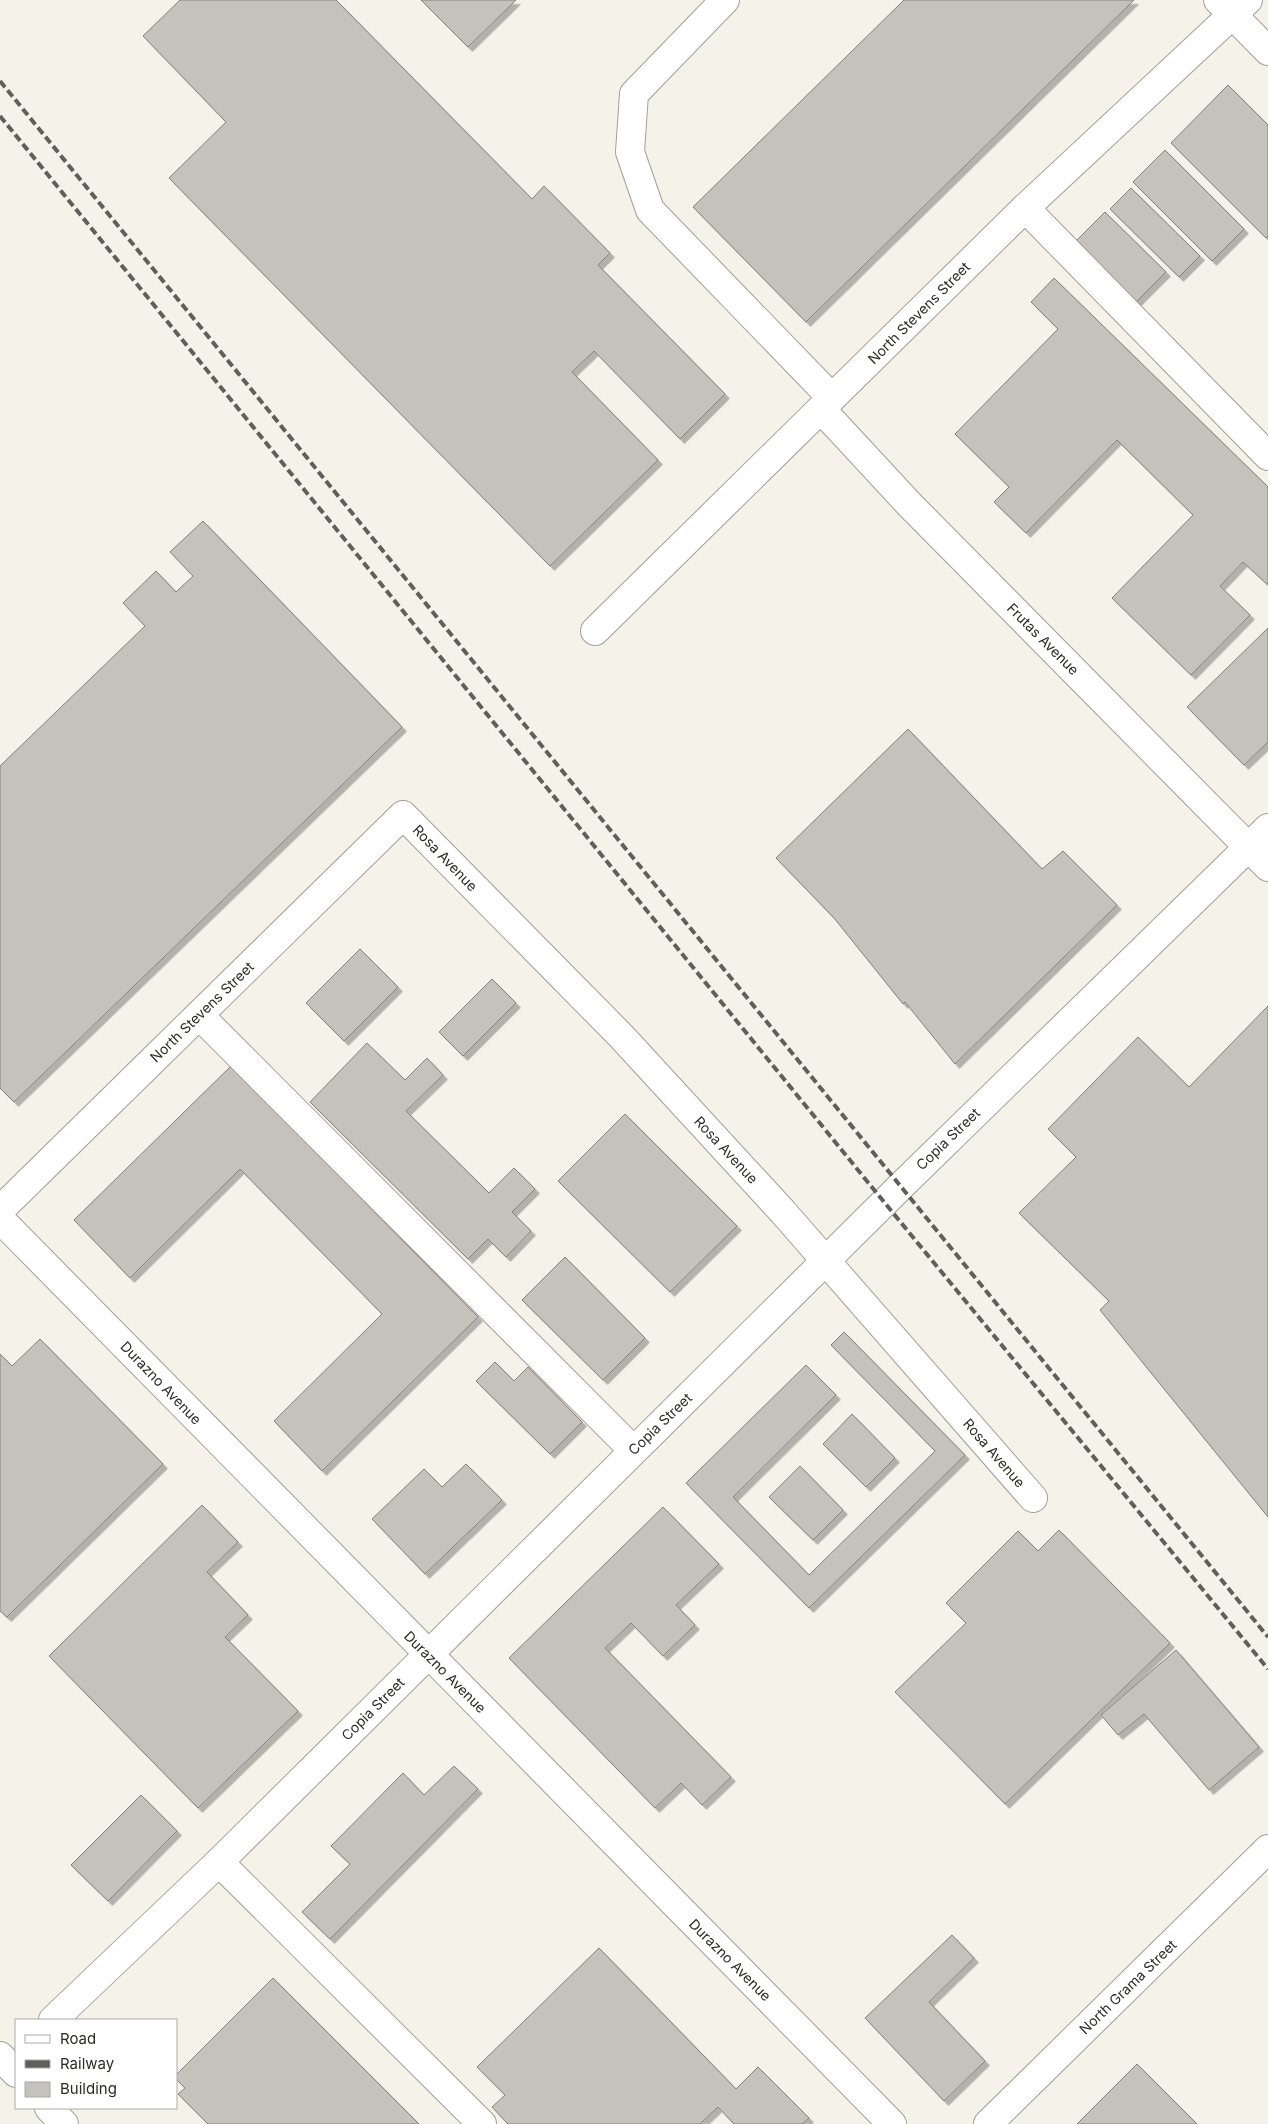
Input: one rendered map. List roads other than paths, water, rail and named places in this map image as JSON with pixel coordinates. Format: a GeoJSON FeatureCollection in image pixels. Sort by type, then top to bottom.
{"type":"FeatureCollection","features":[{"type":"Feature","properties":{"kind":"street","name":"Frutas Avenue"},"geometry":{"type":"LineString","coordinates":[[725,0],[634,94],[630,152],[650,210],[826,404],[910,504],[1268,867]]}},
{"type":"Feature","properties":{"kind":"street","name":"North Stevens Street"},"geometry":{"type":"LineString","coordinates":[[595,631],[1233,5]]}},
{"type":"Feature","properties":{"kind":"street"},"geometry":{"type":"LineString","coordinates":[[1233,5],[1268,51]]}},
{"type":"Feature","properties":{"kind":"street"},"geometry":{"type":"LineString","coordinates":[[1025,208],[1268,456]]}},
{"type":"Feature","properties":{"kind":"street","name":"North Stevens Street"},"geometry":{"type":"LineString","coordinates":[[0,1210],[403,815]]}},
{"type":"Feature","properties":{"kind":"street","name":"Rosa Avenue"},"geometry":{"type":"LineString","coordinates":[[403,815],[622,1037],[777,1205],[1034,1498]]}},
{"type":"Feature","properties":{"kind":"street","name":"Copia Street"},"geometry":{"type":"LineString","coordinates":[[54,2019],[219,1862],[633,1450],[1268,828]]}},
{"type":"Feature","properties":{"kind":"street"},"geometry":{"type":"LineString","coordinates":[[199,1015],[633,1450]]}},
{"type":"Feature","properties":{"kind":"street","name":"Durazno Avenue"},"geometry":{"type":"LineString","coordinates":[[0,1219],[892,2124]]}},
{"type":"Feature","properties":{"kind":"street","name":"North Grama Street"},"geometry":{"type":"LineString","coordinates":[[988,2124],[1268,1849]]}},
{"type":"Feature","properties":{"kind":"street"},"geometry":{"type":"LineString","coordinates":[[219,1862],[482,2124]]}},
{"type":"Feature","properties":{"kind":"street"},"geometry":{"type":"LineString","coordinates":[[50,2109],[64,2124]]}},
{"type":"Feature","properties":{"kind":"railway"},"geometry":{"type":"LineString","coordinates":[[0,81],[1268,1637]]}},
{"type":"Feature","properties":{"kind":"railway"},"geometry":{"type":"LineString","coordinates":[[0,116],[884,1202],[1268,1669]]}}]}
